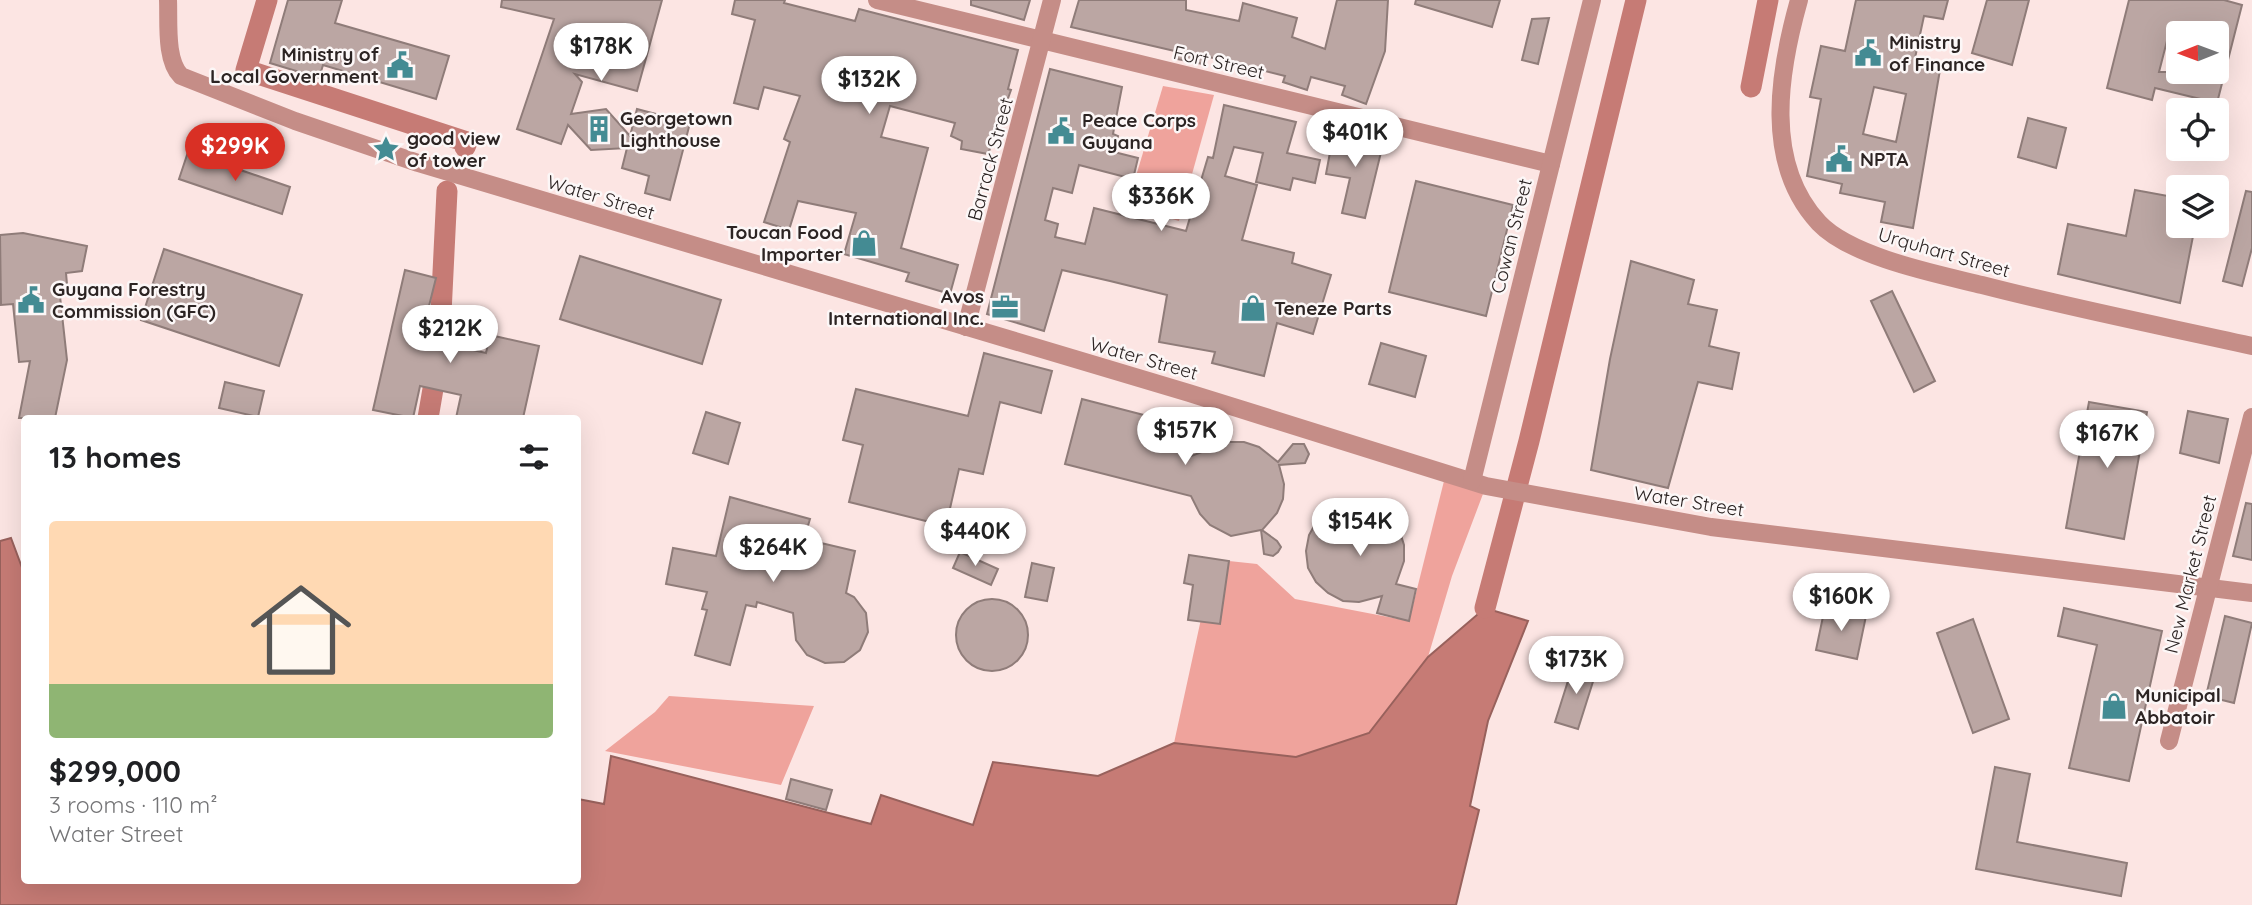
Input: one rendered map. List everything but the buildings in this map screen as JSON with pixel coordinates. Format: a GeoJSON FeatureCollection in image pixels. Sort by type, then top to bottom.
{"type":"FeatureCollection","features":[{"type":"Feature","properties":{"kind":"street","name":"Water Street"},"geometry":{"type":"LineString","coordinates":[[168,0],[176,71],[190,82],[418,163],[1479,484],[1711,527],[2252,593]]}},
{"type":"Feature","properties":{"kind":"street","name":"Fort Street"},"geometry":{"type":"LineString","coordinates":[[877,0],[1551,164]]}},
{"type":"Feature","properties":{"kind":"street","name":"Barrack Street"},"geometry":{"type":"LineString","coordinates":[[966,327],[1052,0]]}},
{"type":"Feature","properties":{"kind":"street","name":"Cowan Street"},"geometry":{"type":"LineString","coordinates":[[1479,484],[1551,164],[1592,0]]}},
{"type":"Feature","properties":{"kind":"street","name":"Urquhart Street"},"geometry":{"type":"LineString","coordinates":[[1799,0],[1778,112],[1790,176],[1820,223],[1863,251],[1931,272],[2048,302],[2252,346]]}},
{"type":"Feature","properties":{"kind":"street","name":"New Market Street"},"geometry":{"type":"LineString","coordinates":[[2169,741],[2252,416]]}},
{"type":"Feature","properties":{"kind":"shaded area"},"geometry":{"type":"Polygon","coordinates":[[[1163,86],[1214,95],[1179,221],[1127,206],[1163,86]]]}},
{"type":"Feature","properties":{"kind":"shaded area"},"geometry":{"type":"Polygon","coordinates":[[[1446,473],[1486,486],[1452,576],[1428,657],[1369,733],[1295,757],[1174,743],[1201,619],[1220,624],[1229,561],[1257,564],[1295,599],[1409,621],[1446,473]]]}},
{"type":"Feature","properties":{"kind":"shaded area"},"geometry":{"type":"Polygon","coordinates":[[[11,538],[21,565],[21,884],[581,884],[581,800],[604,804],[611,756],[871,824],[881,795],[973,825],[993,762],[1098,776],[1174,743],[1296,757],[1369,733],[1428,657],[1485,608],[1528,621],[1488,721],[1470,806],[1479,810],[1456,905],[0,905],[0,541],[11,538]]]}},
{"type":"Feature","properties":{"kind":"shaded area"},"geometry":{"type":"Polygon","coordinates":[[[669,696],[814,706],[781,785],[605,751],[655,712],[669,696]]]}},
{"type":"Feature","properties":{"kind":"waterway"},"geometry":{"type":"LineString","coordinates":[[267,0],[246,70],[467,142],[465,147]]}},
{"type":"Feature","properties":{"kind":"waterway"},"geometry":{"type":"LineString","coordinates":[[1485,608],[1529,441],[1636,0]]}},
{"type":"Feature","properties":{"kind":"waterway"},"geometry":{"type":"LineString","coordinates":[[1751,87],[1768,0]]}},
{"type":"Feature","properties":{"kind":"waterway"},"geometry":{"type":"LineString","coordinates":[[429,415],[439,354],[447,191]]}},
{"type":"Feature","properties":{"kind":"place","name":"Ministry of Finance"},"geometry":{"type":"Point","coordinates":[1868,53]}},
{"type":"Feature","properties":{"kind":"place","name":"Ministry of Local Government"},"geometry":{"type":"Point","coordinates":[400,65]}},
{"type":"Feature","properties":{"kind":"place","name":"Georgetown Lighthouse"},"geometry":{"type":"Point","coordinates":[599,129]}},
{"type":"Feature","properties":{"kind":"place","name":"Peace Corps Guyana"},"geometry":{"type":"Point","coordinates":[1061,131]}},
{"type":"Feature","properties":{"kind":"place","name":"good view of tower"},"geometry":{"type":"Point","coordinates":[386,149]}},
{"type":"Feature","properties":{"kind":"place","name":"NPTA"},"geometry":{"type":"Point","coordinates":[1839,159]}},
{"type":"Feature","properties":{"kind":"place","name":"Toucan Food Importer"},"geometry":{"type":"Point","coordinates":[864,243]}},
{"type":"Feature","properties":{"kind":"place","name":"Guyana Forestry Commission (GFC)"},"geometry":{"type":"Point","coordinates":[31,300]}},
{"type":"Feature","properties":{"kind":"place","name":"Avos International Inc."},"geometry":{"type":"Point","coordinates":[1005,307]}},
{"type":"Feature","properties":{"kind":"place","name":"Teneze Parts"},"geometry":{"type":"Point","coordinates":[1253,308]}},
{"type":"Feature","properties":{"kind":"place","name":"Municipal Abbatoir"},"geometry":{"type":"Point","coordinates":[2114,706]}}]}
